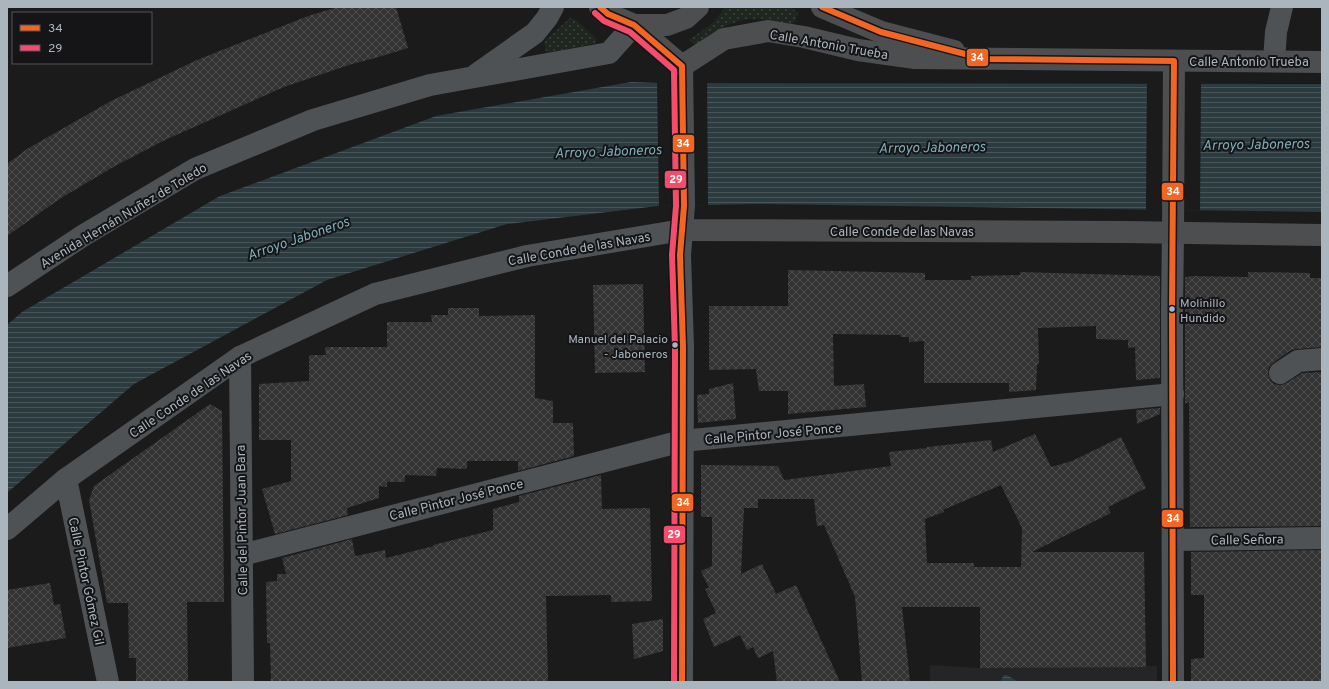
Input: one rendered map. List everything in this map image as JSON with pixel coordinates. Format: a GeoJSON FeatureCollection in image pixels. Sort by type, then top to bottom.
{"type":"FeatureCollection","features":[{"type":"Feature","properties":{"kind":"main road"},"geometry":{"type":"LineString","coordinates":[[600,7],[608,14],[634,25],[682,74],[684,206],[682,230]]}},
{"type":"Feature","properties":{"kind":"main road"},"geometry":{"type":"LineString","coordinates":[[634,25],[667,25],[686,18],[698,7]]}},
{"type":"Feature","properties":{"kind":"main road","name":"Calle Antonio Trueba"},"geometry":{"type":"LineString","coordinates":[[822,7],[881,32],[984,59]]}},
{"type":"Feature","properties":{"kind":"main road","name":"Calle Antonio Trueba"},"geometry":{"type":"LineString","coordinates":[[682,74],[724,39],[768,31],[804,37],[858,50],[915,58],[1322,62]]}},
{"type":"Feature","properties":{"kind":"main road"},"geometry":{"type":"LineString","coordinates":[[1173,232],[1174,61]]}},
{"type":"Feature","properties":{"kind":"main road","name":"Calle Conde de las Navas"},"geometry":{"type":"LineString","coordinates":[[682,230],[1173,232],[1322,235]]}},
{"type":"Feature","properties":{"kind":"street","name":"Avenida Hernán Nuñez de Toledo"},"geometry":{"type":"LineString","coordinates":[[471,78],[536,33],[553,7]]}},
{"type":"Feature","properties":{"kind":"street"},"geometry":{"type":"LineString","coordinates":[[1274,61],[1276,32],[1282,7]]}},
{"type":"Feature","properties":{"kind":"street","name":"Avenida Hernán Nuñez de Toledo"},"geometry":{"type":"LineString","coordinates":[[7,286],[84,235],[195,169],[313,120],[430,85],[609,53],[634,25]]}},
{"type":"Feature","properties":{"kind":"street"},"geometry":{"type":"LineString","coordinates":[[682,230],[680,255],[683,347],[682,682]]}},
{"type":"Feature","properties":{"kind":"street","name":"Calle Conde de las Navas"},"geometry":{"type":"LineString","coordinates":[[7,529],[66,479],[240,357],[375,294],[527,256],[682,230]]}},
{"type":"Feature","properties":{"kind":"street"},"geometry":{"type":"LineString","coordinates":[[1173,232],[1173,682]]}},
{"type":"Feature","properties":{"kind":"street","name":"Calle del Pintor Juan Bara"},"geometry":{"type":"LineString","coordinates":[[240,357],[243,682]]}},
{"type":"Feature","properties":{"kind":"street"},"geometry":{"type":"LineString","coordinates":[[1280,373],[1298,361],[1322,359]]}},
{"type":"Feature","properties":{"kind":"street","name":"Calle Pintor José Ponce"},"geometry":{"type":"LineString","coordinates":[[242,555],[682,441],[1173,394]]}},
{"type":"Feature","properties":{"kind":"street","name":"Calle Pintor Gómez Gil"},"geometry":{"type":"LineString","coordinates":[[66,479],[108,682]]}},
{"type":"Feature","properties":{"kind":"street","name":"Calle Señora"},"geometry":{"type":"LineString","coordinates":[[1173,540],[1322,538]]}},
{"type":"Feature","properties":{"kind":"shaded area"},"geometry":{"type":"Polygon","coordinates":[[[725,7],[791,7],[798,13],[795,22],[790,24],[752,19],[744,20],[722,28],[696,46],[689,40],[714,22],[725,7]]]}},
{"type":"Feature","properties":{"kind":"shaded area"},"geometry":{"type":"Polygon","coordinates":[[[570,18],[575,19],[597,39],[596,43],[548,54],[544,43],[570,18]]]}},
{"type":"Feature","properties":{"kind":"shaded area"},"geometry":{"type":"Polygon","coordinates":[[[930,665],[980,668],[1157,666],[1157,682],[930,682],[930,665]]]}},
{"type":"Feature","properties":{"kind":"water","name":"Arroyo Jaboneros"},"geometry":{"type":"Polygon","coordinates":[[[631,82],[1322,84],[1322,212],[757,204],[658,206],[507,224],[327,280],[134,384],[7,493],[7,325],[22,312],[220,196],[436,116],[631,82]]]}},
{"type":"Feature","properties":{"kind":"water"},"geometry":{"type":"Polygon","coordinates":[[[1004,675],[1007,675],[1018,682],[1000,682],[1004,675]]]}},
{"type":"Feature","properties":{"kind":"pier"},"geometry":{"type":"Polygon","coordinates":[[[707,82],[708,205],[659,206],[657,83],[707,82]]]}},
{"type":"Feature","properties":{"kind":"pier"},"geometry":{"type":"Polygon","coordinates":[[[1147,83],[1201,83],[1200,210],[1146,210],[1147,83]]]}},
{"type":"Feature","properties":{"kind":"building"},"geometry":{"type":"Polygon","coordinates":[[[338,7],[396,7],[408,48],[352,64],[284,87],[165,140],[115,166],[61,198],[7,236],[7,164],[27,149],[111,101],[197,60],[308,16],[338,7]]]}},
{"type":"Feature","properties":{"kind":"building"},"geometry":{"type":"Polygon","coordinates":[[[788,270],[925,273],[925,280],[971,280],[971,276],[1020,275],[1020,272],[1160,276],[1160,378],[1136,380],[1135,347],[1128,348],[1128,340],[1096,339],[1096,326],[1038,328],[1039,364],[1037,365],[1036,390],[1009,392],[1009,383],[924,383],[924,341],[909,342],[909,337],[901,337],[900,335],[833,334],[834,386],[864,384],[866,407],[788,414],[788,391],[759,391],[756,369],[709,370],[709,306],[788,306],[788,270]]]}},
{"type":"Feature","properties":{"kind":"building"},"geometry":{"type":"Polygon","coordinates":[[[1248,272],[1310,273],[1310,278],[1322,278],[1322,347],[1291,350],[1269,367],[1268,373],[1270,380],[1274,384],[1280,385],[1287,383],[1302,373],[1322,372],[1322,526],[1190,527],[1189,402],[1185,404],[1185,277],[1248,277],[1248,272]]]}},
{"type":"Feature","properties":{"kind":"building"},"geometry":{"type":"Polygon","coordinates":[[[643,284],[645,372],[595,373],[593,285],[643,284]]]}},
{"type":"Feature","properties":{"kind":"building"},"geometry":{"type":"Polygon","coordinates":[[[448,308],[479,308],[479,316],[535,315],[535,398],[553,401],[553,423],[573,423],[574,456],[518,471],[518,461],[467,461],[467,469],[437,468],[436,476],[405,475],[405,482],[387,482],[387,487],[379,486],[379,498],[347,508],[348,515],[275,534],[262,489],[291,481],[291,440],[259,440],[259,384],[309,381],[309,355],[326,355],[325,347],[387,347],[387,322],[432,322],[431,315],[448,315],[448,308]]]}},
{"type":"Feature","properties":{"kind":"building"},"geometry":{"type":"Polygon","coordinates":[[[733,383],[736,419],[698,423],[697,395],[709,394],[709,389],[733,383]]]}},
{"type":"Feature","properties":{"kind":"building"},"geometry":{"type":"Polygon","coordinates":[[[210,404],[222,411],[224,602],[187,602],[188,682],[136,682],[136,658],[129,658],[128,603],[107,603],[89,500],[94,486],[210,404]]]}},
{"type":"Feature","properties":{"kind":"building"},"geometry":{"type":"Polygon","coordinates":[[[1160,408],[1160,414],[1137,424],[1136,410],[1160,408]]]}},
{"type":"Feature","properties":{"kind":"building"},"geometry":{"type":"Polygon","coordinates":[[[1035,434],[1051,467],[1072,461],[1121,437],[1146,488],[1108,507],[1111,513],[1032,552],[1144,552],[1146,667],[980,668],[980,607],[902,607],[910,682],[862,682],[855,597],[824,525],[817,526],[814,499],[758,499],[758,508],[744,508],[741,574],[762,564],[776,594],[796,585],[840,682],[777,682],[773,651],[758,658],[753,647],[747,650],[740,635],[714,647],[703,619],[716,613],[705,589],[709,588],[701,571],[712,566],[712,517],[701,517],[701,465],[778,466],[784,480],[891,466],[889,452],[991,440],[993,452],[1035,434]],[[1001,485],[943,510],[944,512],[925,519],[927,563],[974,563],[974,567],[1021,567],[1022,528],[1001,485]]]}},
{"type":"Feature","properties":{"kind":"building"},"geometry":{"type":"Polygon","coordinates":[[[601,475],[602,509],[650,508],[652,601],[611,602],[611,595],[546,596],[548,682],[271,682],[270,643],[267,643],[266,582],[277,581],[277,574],[286,574],[282,558],[352,539],[355,556],[385,550],[386,558],[434,546],[433,545],[493,530],[493,509],[519,502],[519,496],[601,475]]]}},
{"type":"Feature","properties":{"kind":"building"},"geometry":{"type":"Polygon","coordinates":[[[1322,550],[1322,682],[1191,682],[1191,659],[1204,658],[1204,595],[1191,595],[1191,552],[1322,550]]]}},
{"type":"Feature","properties":{"kind":"building"},"geometry":{"type":"Polygon","coordinates":[[[50,583],[54,605],[60,604],[66,638],[7,648],[7,590],[50,583]]]}},
{"type":"Feature","properties":{"kind":"building"},"geometry":{"type":"Polygon","coordinates":[[[663,619],[663,651],[634,659],[632,624],[663,619]]]}},
{"type":"Feature","properties":{"kind":"transit line","name":"34"},"geometry":{"type":"LineString","coordinates":[[600,7],[608,14],[634,25],[682,66],[684,206],[680,255],[683,347],[682,682]]}},
{"type":"Feature","properties":{"kind":"transit line","name":"34"},"geometry":{"type":"LineString","coordinates":[[822,7],[881,32],[984,59],[1174,61],[1172,309],[1173,682]]}},
{"type":"Feature","properties":{"kind":"transit line","name":"29"},"geometry":{"type":"LineString","coordinates":[[595,13],[604,21],[630,32],[674,70],[676,206],[672,255],[675,347],[674,682]]}},
{"type":"Feature","properties":{"kind":"place","name":"Molinillo Hundido"},"geometry":{"type":"Point","coordinates":[1172,309]}},
{"type":"Feature","properties":{"kind":"place","name":"Manuel del Palacio - Jaboneros"},"geometry":{"type":"Point","coordinates":[675,345]}}]}
